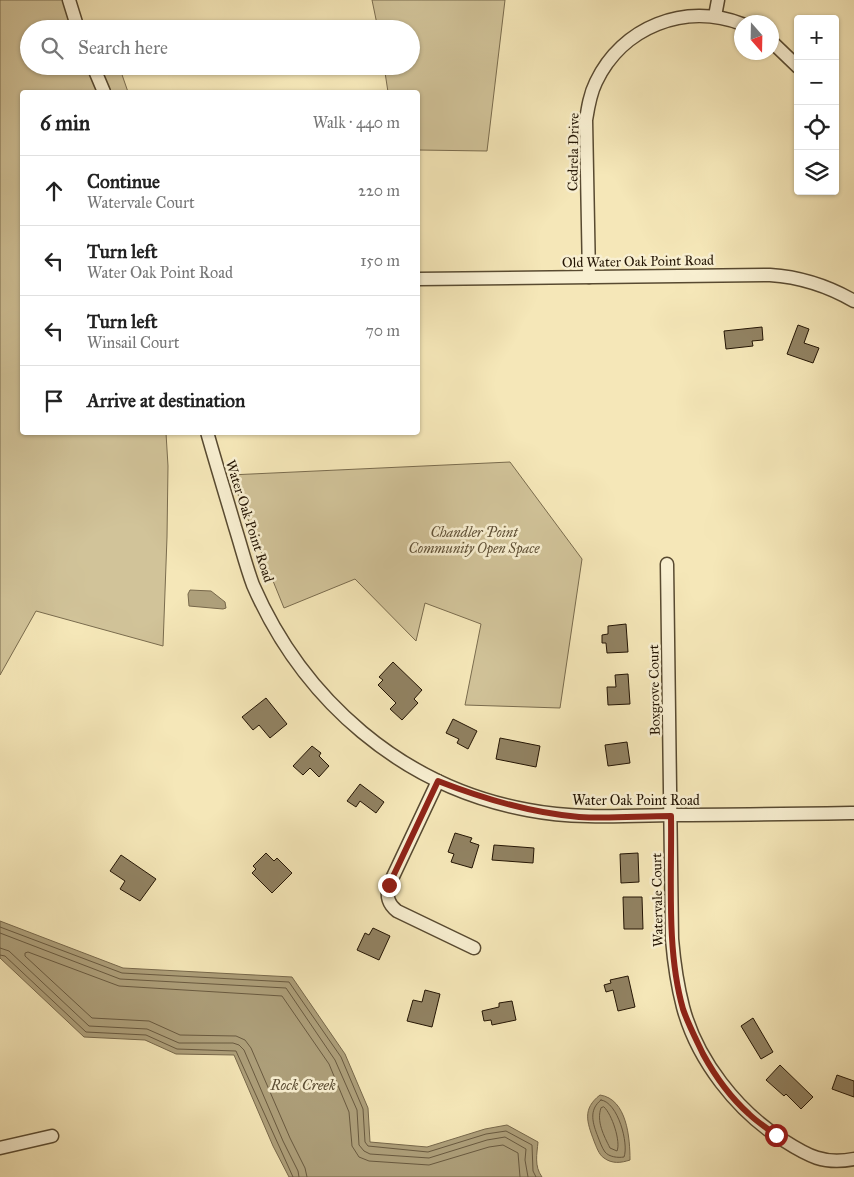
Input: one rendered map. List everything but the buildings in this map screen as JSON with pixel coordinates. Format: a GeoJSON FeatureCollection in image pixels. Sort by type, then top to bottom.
{"type":"FeatureCollection","features":[{"type":"Feature","properties":{"kind":"street"},"geometry":{"type":"LineString","coordinates":[[68,0],[75,20]]}},
{"type":"Feature","properties":{"kind":"street"},"geometry":{"type":"LineString","coordinates":[[715,16],[718,0]]}},
{"type":"Feature","properties":{"kind":"street","name":"Cedrela Drive"},"geometry":{"type":"LineString","coordinates":[[588,278],[585,134],[590,99],[596,82],[614,54],[644,29],[666,20],[681,17],[715,16],[734,22]]}},
{"type":"Feature","properties":{"kind":"street"},"geometry":{"type":"LineString","coordinates":[[779,49],[794,63]]}},
{"type":"Feature","properties":{"kind":"street"},"geometry":{"type":"LineString","coordinates":[[97,75],[103,90]]}},
{"type":"Feature","properties":{"kind":"street","name":"Old Water Oak Point Road"},"geometry":{"type":"LineString","coordinates":[[420,279],[789,276],[810,281],[854,301]]}},
{"type":"Feature","properties":{"kind":"street","name":"Water Oak Point Road"},"geometry":{"type":"LineString","coordinates":[[208,435],[253,584],[271,621],[298,665],[336,709],[396,758],[438,781],[481,798],[527,810],[579,817],[854,813]]}},
{"type":"Feature","properties":{"kind":"street","name":"Boxgrove Court"},"geometry":{"type":"LineString","coordinates":[[667,564],[671,816]]}},
{"type":"Feature","properties":{"kind":"street"},"geometry":{"type":"LineString","coordinates":[[438,781],[389,885],[388,899],[391,907],[397,911],[474,948]]}},
{"type":"Feature","properties":{"kind":"street","name":"Watervale Court"},"geometry":{"type":"LineString","coordinates":[[671,816],[674,966],[683,1009],[689,1026],[710,1066],[722,1084],[742,1107],[776,1135],[815,1158],[829,1162],[854,1159]]}},
{"type":"Feature","properties":{"kind":"street"},"geometry":{"type":"LineString","coordinates":[[0,1148],[52,1136]]}},
{"type":"Feature","properties":{"kind":"green space"},"geometry":{"type":"Polygon","coordinates":[[[0,0],[70,0],[77,20],[20,20],[20,75],[122,75],[127,90],[20,90],[20,435],[166,435],[168,466],[167,537],[163,646],[36,611],[0,675],[0,0]]]}},
{"type":"Feature","properties":{"kind":"green space"},"geometry":{"type":"Polygon","coordinates":[[[372,0],[505,0],[487,151],[420,150],[420,90],[388,90],[385,75],[420,75],[420,20],[376,20],[372,0]]]}},
{"type":"Feature","properties":{"kind":"green space","name":"Chandler Point Community Open Space"},"geometry":{"type":"Polygon","coordinates":[[[510,462],[582,559],[560,708],[465,705],[481,624],[425,603],[416,641],[355,579],[284,608],[230,475],[510,462]]]}},
{"type":"Feature","properties":{"kind":"water"},"geometry":{"type":"Polygon","coordinates":[[[190,590],[211,591],[225,602],[226,608],[189,606],[188,594],[190,590]]]}},
{"type":"Feature","properties":{"kind":"water","name":"Rock Creek"},"geometry":{"type":"Polygon","coordinates":[[[0,921],[123,968],[292,977],[345,1054],[368,1108],[370,1142],[427,1147],[485,1129],[507,1125],[538,1142],[537,1164],[542,1177],[289,1177],[273,1146],[234,1055],[176,1054],[145,1040],[84,1037],[0,958],[0,921]]]}},
{"type":"Feature","properties":{"kind":"water"},"geometry":{"type":"Polygon","coordinates":[[[600,1095],[609,1098],[621,1112],[628,1131],[630,1160],[613,1162],[602,1157],[599,1153],[589,1128],[588,1111],[590,1105],[600,1095]]]}},
{"type":"Feature","properties":{"kind":"route"},"geometry":{"type":"LineString","coordinates":[[389,885],[438,781],[481,798],[527,810],[579,817],[671,816],[672,939],[674,966],[683,1009],[699,1046],[722,1084],[748,1114],[776,1135]]}}]}
